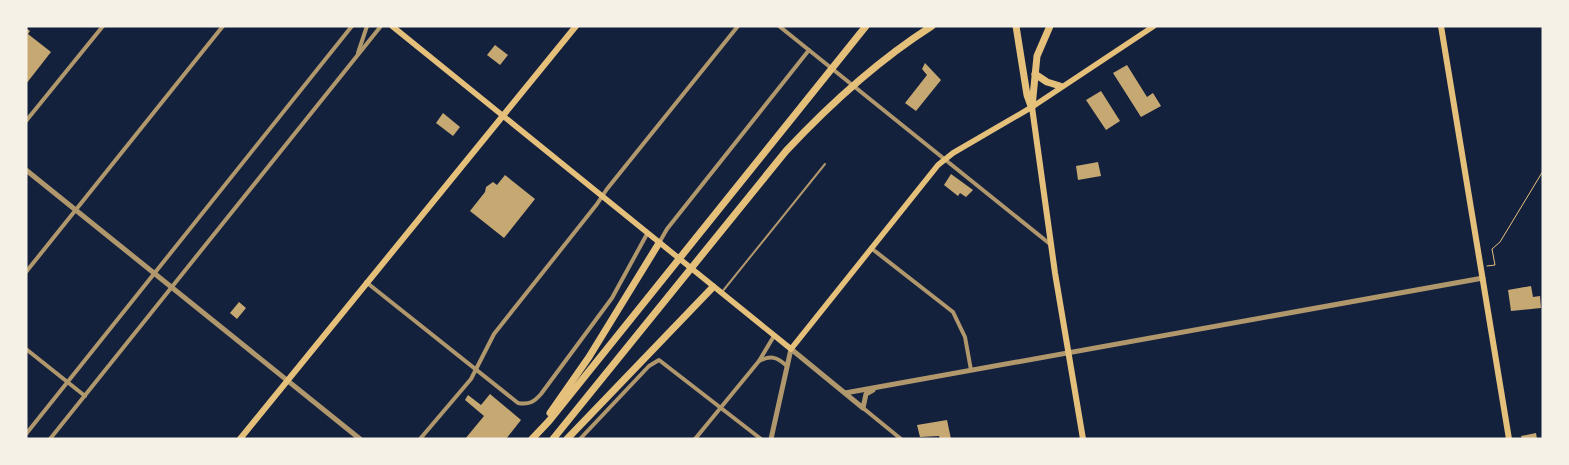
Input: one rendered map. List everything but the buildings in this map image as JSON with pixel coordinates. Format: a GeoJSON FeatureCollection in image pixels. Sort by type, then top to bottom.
{"type":"FeatureCollection","features":[{"type":"Feature","properties":{"kind":"highway"},"geometry":{"type":"LineString","coordinates":[[533,438],[687,250],[866,26]]}},
{"type":"Feature","properties":{"kind":"highway"},"geometry":{"type":"LineString","coordinates":[[554,439],[786,151],[825,110],[861,78],[932,26]]}},
{"type":"Feature","properties":{"kind":"highway"},"geometry":{"type":"LineString","coordinates":[[1016,26],[1027,95],[1032,107]]}},
{"type":"Feature","properties":{"kind":"highway"},"geometry":{"type":"LineString","coordinates":[[1032,107],[1038,56],[1050,26]]}},
{"type":"Feature","properties":{"kind":"highway"},"geometry":{"type":"LineString","coordinates":[[1035,74],[1047,82],[1060,86]]}},
{"type":"Feature","properties":{"kind":"highway"},"geometry":{"type":"LineString","coordinates":[[533,438],[574,382],[658,243]]}},
{"type":"Feature","properties":{"kind":"highway"},"geometry":{"type":"LineString","coordinates":[[566,439],[713,287]]}},
{"type":"Feature","properties":{"kind":"main road"},"geometry":{"type":"LineString","coordinates":[[392,26],[791,349],[930,173],[945,159],[1008,119],[1032,107],[1060,86],[1154,26]]}},
{"type":"Feature","properties":{"kind":"main road"},"geometry":{"type":"LineString","coordinates":[[240,439],[576,26]]}},
{"type":"Feature","properties":{"kind":"main road"},"geometry":{"type":"LineString","coordinates":[[1441,26],[1509,439]]}},
{"type":"Feature","properties":{"kind":"main road"},"geometry":{"type":"LineString","coordinates":[[1032,107],[1051,245],[1083,439]]}},
{"type":"Feature","properties":{"kind":"street"},"geometry":{"type":"LineString","coordinates":[[26,121],[103,26]]}},
{"type":"Feature","properties":{"kind":"street"},"geometry":{"type":"LineString","coordinates":[[26,272],[223,26]]}},
{"type":"Feature","properties":{"kind":"street"},"geometry":{"type":"LineString","coordinates":[[26,434],[352,26]]}},
{"type":"Feature","properties":{"kind":"street"},"geometry":{"type":"LineString","coordinates":[[358,56],[367,26]]}},
{"type":"Feature","properties":{"kind":"street"},"geometry":{"type":"LineString","coordinates":[[50,439],[381,26]]}},
{"type":"Feature","properties":{"kind":"street"},"geometry":{"type":"LineString","coordinates":[[420,439],[459,395],[476,369],[494,334],[738,26]]}},
{"type":"Feature","properties":{"kind":"street"},"geometry":{"type":"LineString","coordinates":[[779,26],[1051,245]]}},
{"type":"Feature","properties":{"kind":"street"},"geometry":{"type":"LineString","coordinates":[[658,243],[673,221],[809,50]]}},
{"type":"Feature","properties":{"kind":"street"},"geometry":{"type":"LineString","coordinates":[[26,170],[360,439]]}},
{"type":"Feature","properties":{"kind":"street"},"geometry":{"type":"LineString","coordinates":[[366,282],[518,403],[524,404],[533,402],[602,313],[647,234]]}},
{"type":"Feature","properties":{"kind":"street"},"geometry":{"type":"LineString","coordinates":[[871,248],[953,312],[965,337],[972,370]]}},
{"type":"Feature","properties":{"kind":"street"},"geometry":{"type":"LineString","coordinates":[[845,393],[1483,278]]}},
{"type":"Feature","properties":{"kind":"street"},"geometry":{"type":"LineString","coordinates":[[694,439],[759,361],[774,336]]}},
{"type":"Feature","properties":{"kind":"street"},"geometry":{"type":"LineString","coordinates":[[26,349],[85,396]]}},
{"type":"Feature","properties":{"kind":"street"},"geometry":{"type":"LineString","coordinates":[[771,439],[791,349],[901,439]]}},
{"type":"Feature","properties":{"kind":"street"},"geometry":{"type":"LineString","coordinates":[[759,361],[775,357],[787,366]]}},
{"type":"Feature","properties":{"kind":"street"},"geometry":{"type":"LineString","coordinates":[[580,439],[649,366],[658,360],[761,439]]}},
{"type":"Feature","properties":{"kind":"street"},"geometry":{"type":"LineString","coordinates":[[863,408],[866,394],[876,388]]}},
{"type":"Feature","properties":{"kind":"lane"},"geometry":{"type":"LineString","coordinates":[[721,294],[825,164]]}},
{"type":"Feature","properties":{"kind":"path"},"geometry":{"type":"LineString","coordinates":[[1482,267],[1495,265],[1492,249],[1500,242],[1543,171]]}}]}
